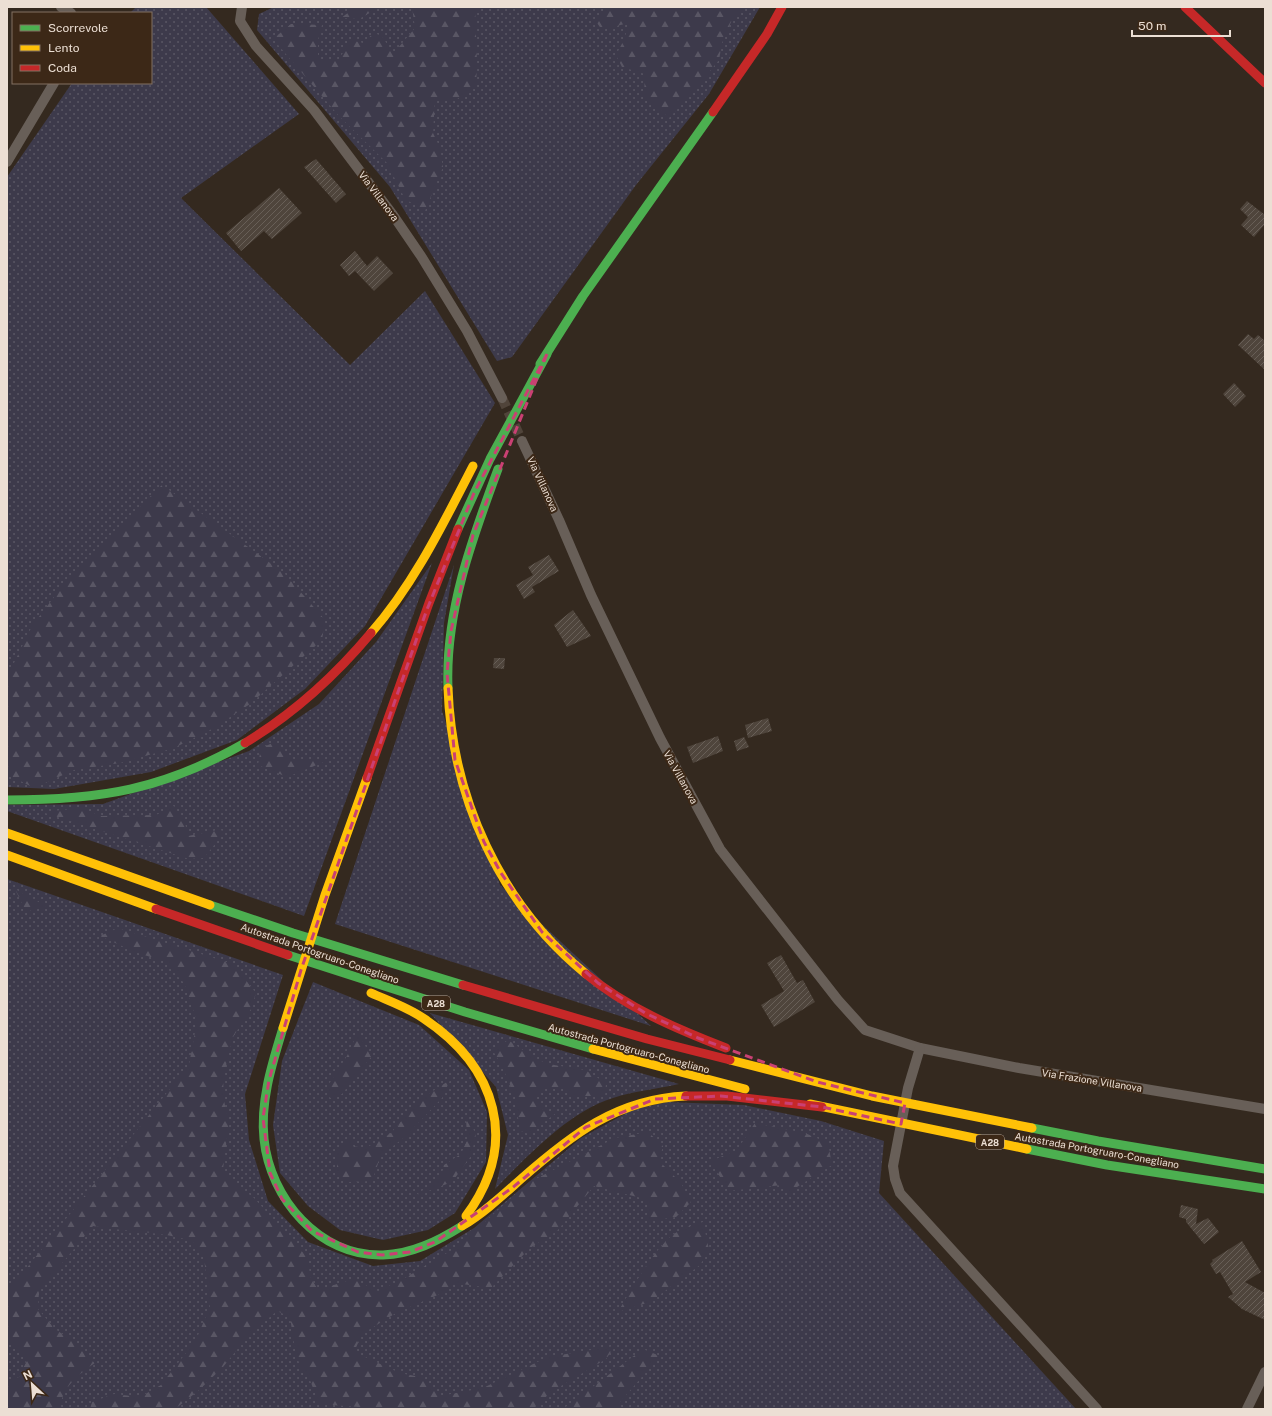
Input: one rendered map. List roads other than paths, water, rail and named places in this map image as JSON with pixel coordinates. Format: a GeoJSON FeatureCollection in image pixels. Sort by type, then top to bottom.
{"type":"FeatureCollection","features":[{"type":"Feature","properties":{"kind":"main road"},"geometry":{"type":"LineString","coordinates":[[491,436],[547,354],[583,296],[735,82],[767,34],[782,7]]}},
{"type":"Feature","properties":{"kind":"main road"},"geometry":{"type":"LineString","coordinates":[[1185,7],[1265,83]]}},
{"type":"Feature","properties":{"kind":"main road"},"geometry":{"type":"LineString","coordinates":[[547,354],[504,455],[473,535],[461,578],[451,631],[447,673],[449,715],[455,760],[468,802],[484,842],[505,880],[542,932],[566,957],[598,983],[645,1013],[698,1038],[817,1082]]}},
{"type":"Feature","properties":{"kind":"main road"},"geometry":{"type":"LineString","coordinates":[[547,354],[474,494],[426,612],[325,897],[276,1047],[263,1118],[270,1173],[282,1199],[297,1217],[312,1231],[334,1244],[358,1252],[382,1255],[410,1252],[435,1242],[458,1228],[512,1188],[552,1152],[586,1127],[634,1106],[655,1099],[685,1096],[721,1096],[822,1107]]}},
{"type":"Feature","properties":{"kind":"main road"},"geometry":{"type":"LineString","coordinates":[[7,800],[56,800],[103,794],[149,785],[222,756],[257,737],[285,717],[315,693],[350,658],[401,594],[432,545],[479,456]]}},
{"type":"Feature","properties":{"kind":"main road","name":"Autostrada Portogruaro-Conegliano"},"geometry":{"type":"LineString","coordinates":[[7,833],[93,865],[293,933],[480,991],[647,1039],[872,1096],[1098,1141],[1265,1169]]}},
{"type":"Feature","properties":{"kind":"main road","name":"Autostrada Portogruaro-Conegliano"},"geometry":{"type":"LineString","coordinates":[[7,855],[121,898],[478,1018],[657,1068],[874,1119],[1106,1165],[1265,1189]]}},
{"type":"Feature","properties":{"kind":"main road"},"geometry":{"type":"LineString","coordinates":[[121,898],[210,938]]}},
{"type":"Feature","properties":{"kind":"main road"},"geometry":{"type":"LineString","coordinates":[[289,966],[311,973]]}},
{"type":"Feature","properties":{"kind":"main road"},"geometry":{"type":"LineString","coordinates":[[362,990],[424,1018],[447,1036],[469,1058],[480,1075],[490,1096],[497,1135],[495,1157],[489,1178],[477,1201],[458,1228]]}},
{"type":"Feature","properties":{"kind":"street","name":"Via Villanova"},"geometry":{"type":"LineString","coordinates":[[242,7],[240,21],[256,46],[314,110],[393,215],[421,256],[467,331],[502,398]]}},
{"type":"Feature","properties":{"kind":"street"},"geometry":{"type":"LineString","coordinates":[[7,162],[53,84]]}},
{"type":"Feature","properties":{"kind":"street","name":"Via Villanova"},"geometry":{"type":"LineString","coordinates":[[522,441],[559,520],[591,595],[660,738],[720,849],[838,1000],[865,1030],[920,1048]]}},
{"type":"Feature","properties":{"kind":"street"},"geometry":{"type":"LineString","coordinates":[[920,1048],[908,1088],[893,1166],[894,1179],[900,1192],[1097,1409]]}},
{"type":"Feature","properties":{"kind":"street","name":"Via Frazione Villanova"},"geometry":{"type":"LineString","coordinates":[[920,1048],[1018,1068],[1265,1109]]}},
{"type":"Feature","properties":{"kind":"street"},"geometry":{"type":"LineString","coordinates":[[1247,1409],[1265,1372]]}},
{"type":"Feature","properties":{"kind":"tunnel"},"geometry":{"type":"LineString","coordinates":[[502,398],[522,441]]}}]}
